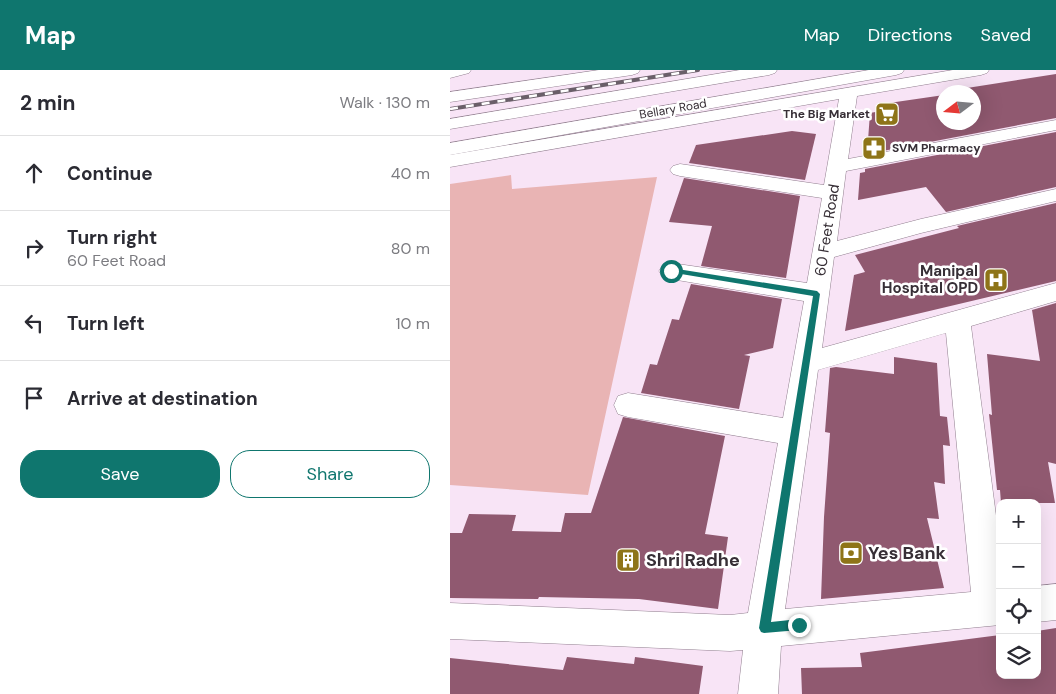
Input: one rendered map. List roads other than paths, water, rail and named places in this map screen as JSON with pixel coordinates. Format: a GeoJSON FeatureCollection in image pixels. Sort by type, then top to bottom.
{"type":"FeatureCollection","features":[{"type":"Feature","properties":{"kind":"main road"},"geometry":{"type":"LineString","coordinates":[[450,73],[463,70]]}},
{"type":"Feature","properties":{"kind":"main road"},"geometry":{"type":"LineString","coordinates":[[450,97],[573,74],[632,70]]}},
{"type":"Feature","properties":{"kind":"main road","name":"Bellary Road"},"geometry":{"type":"LineString","coordinates":[[450,114],[727,70]]}},
{"type":"Feature","properties":{"kind":"main road","name":"Bellary Road"},"geometry":{"type":"LineString","coordinates":[[450,124],[769,70]]}},
{"type":"Feature","properties":{"kind":"main road","name":"Bellary Road"},"geometry":{"type":"LineString","coordinates":[[450,141],[853,70]]}},
{"type":"Feature","properties":{"kind":"main road","name":"Bellary Road"},"geometry":{"type":"LineString","coordinates":[[450,149],[896,70]]}},
{"type":"Feature","properties":{"kind":"main road"},"geometry":{"type":"LineString","coordinates":[[450,162],[981,70]]}},
{"type":"Feature","properties":{"kind":"main road","name":"60 Feet Road"},"geometry":{"type":"LineString","coordinates":[[758,694],[764,628],[849,93]]}},
{"type":"Feature","properties":{"kind":"main road"},"geometry":{"type":"LineString","coordinates":[[837,167],[1056,125]]}},
{"type":"Feature","properties":{"kind":"main road"},"geometry":{"type":"LineString","coordinates":[[680,170],[833,193]]}},
{"type":"Feature","properties":{"kind":"main road"},"geometry":{"type":"LineString","coordinates":[[824,252],[921,226],[1056,195]]}},
{"type":"Feature","properties":{"kind":"main road"},"geometry":{"type":"LineString","coordinates":[[671,271],[817,294]]}},
{"type":"Feature","properties":{"kind":"main road"},"geometry":{"type":"LineString","coordinates":[[806,363],[1056,292]]}},
{"type":"Feature","properties":{"kind":"main road"},"geometry":{"type":"LineString","coordinates":[[450,621],[730,633],[764,628],[995,608],[957,319]]}},
{"type":"Feature","properties":{"kind":"main road"},"geometry":{"type":"LineString","coordinates":[[628,405],[795,433]]}},
{"type":"Feature","properties":{"kind":"main road"},"geometry":{"type":"LineString","coordinates":[[1041,604],[1056,602]]}},
{"type":"Feature","properties":{"kind":"railway"},"geometry":{"type":"LineString","coordinates":[[450,109],[698,70]]}},
{"type":"Feature","properties":{"kind":"place","name":"The Big Market"},"geometry":{"type":"Point","coordinates":[887,114]}},
{"type":"Feature","properties":{"kind":"place","name":"SVM Pharmacy"},"geometry":{"type":"Point","coordinates":[874,148]}},
{"type":"Feature","properties":{"kind":"place","name":"Manipal Hospital OPD"},"geometry":{"type":"Point","coordinates":[996,280]}},
{"type":"Feature","properties":{"kind":"place","name":"Yes Bank"},"geometry":{"type":"Point","coordinates":[851,553]}},
{"type":"Feature","properties":{"kind":"place","name":"Shri Radhe"},"geometry":{"type":"Point","coordinates":[628,560]}}]}
